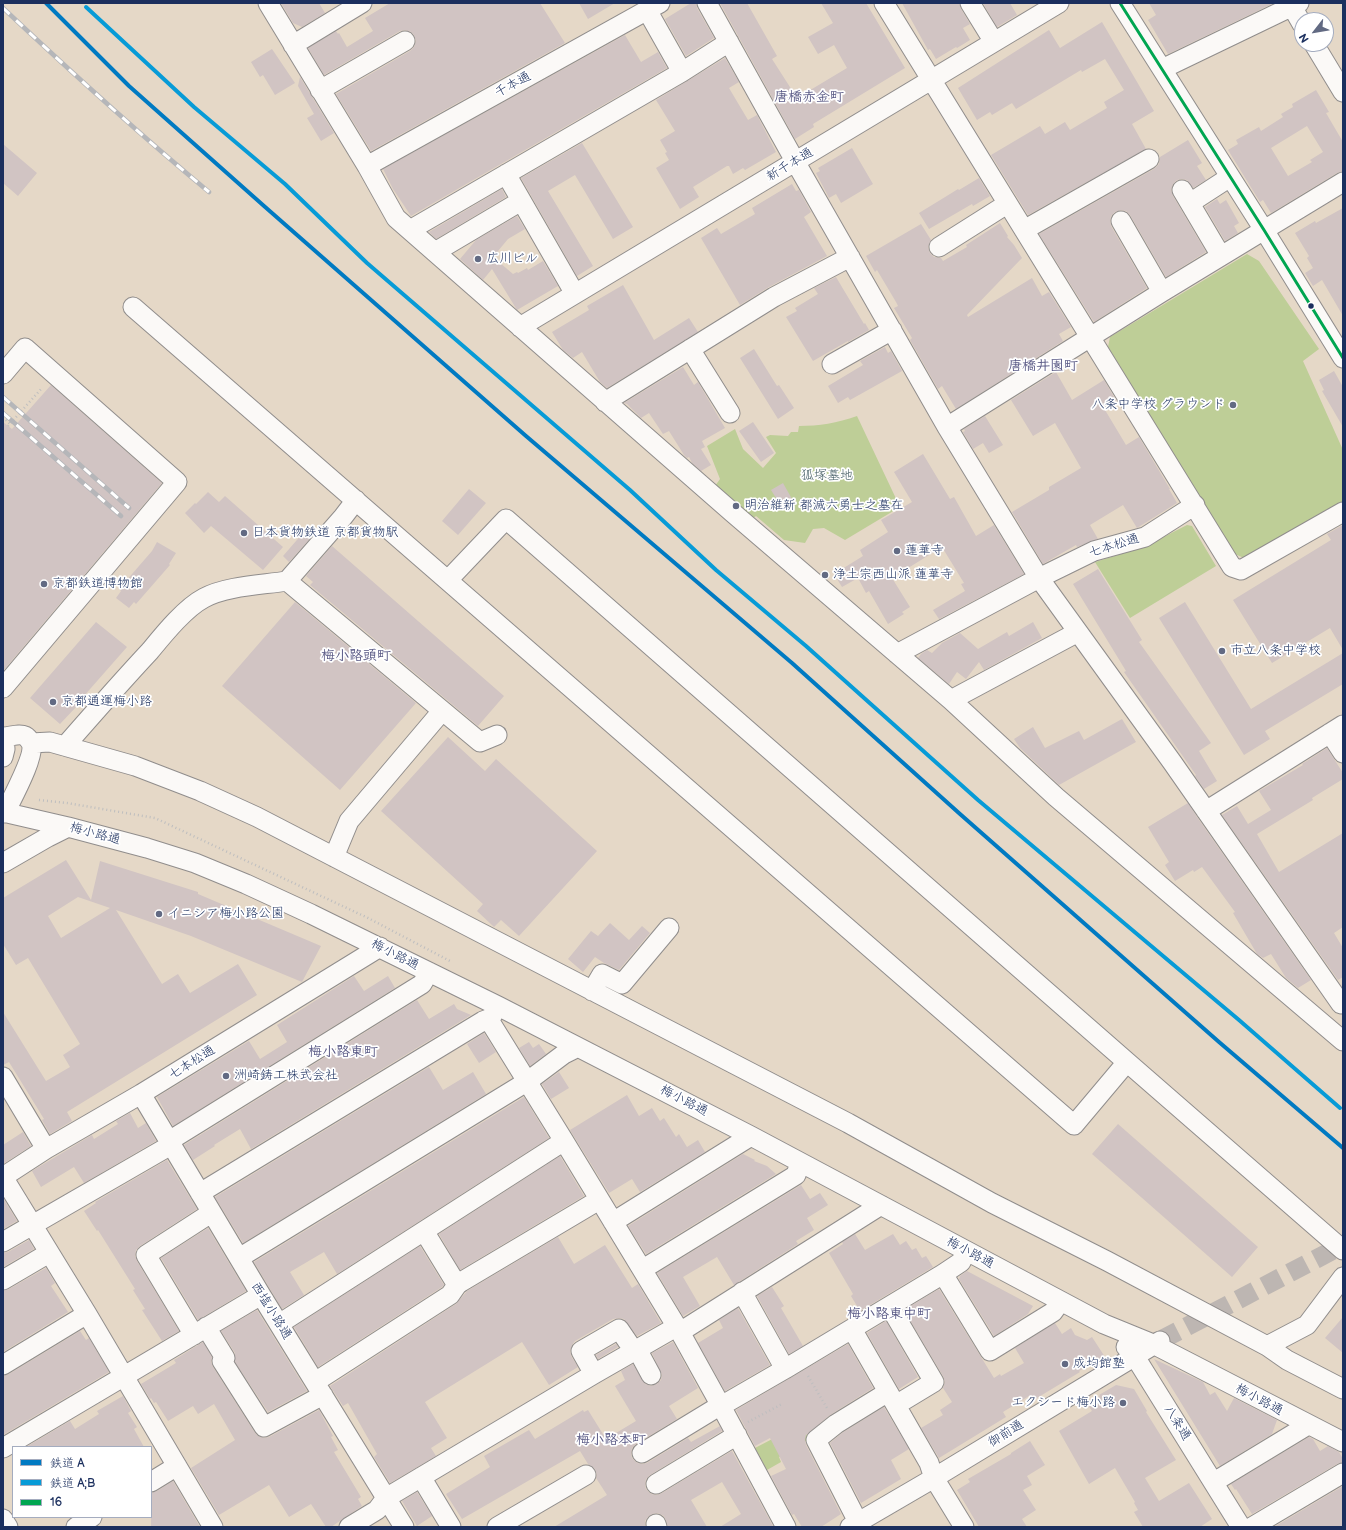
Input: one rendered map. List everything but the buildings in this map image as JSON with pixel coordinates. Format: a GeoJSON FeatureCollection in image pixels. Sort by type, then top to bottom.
{"type":"FeatureCollection","features":[{"type":"Feature","properties":{"kind":"street"},"geometry":{"type":"LineString","coordinates":[[268,3],[367,166],[396,218],[605,402],[951,700],[1056,796],[1343,1041]]}},
{"type":"Feature","properties":{"kind":"street"},"geometry":{"type":"LineString","coordinates":[[293,45],[362,3]]}},
{"type":"Feature","properties":{"kind":"street"},"geometry":{"type":"LineString","coordinates":[[707,3],[795,162],[947,427],[1039,578],[1342,1003],[1325,1026]]}},
{"type":"Feature","properties":{"kind":"street"},"geometry":{"type":"LineString","coordinates":[[884,3],[1195,504],[1232,567],[1241,570],[1343,512]]}},
{"type":"Feature","properties":{"kind":"street"},"geometry":{"type":"LineString","coordinates":[[970,3],[994,42]]}},
{"type":"Feature","properties":{"kind":"street","name":"新千本通"},"geometry":{"type":"LineString","coordinates":[[520,327],[1059,3]]}},
{"type":"Feature","properties":{"kind":"street"},"geometry":{"type":"LineString","coordinates":[[1120,3],[1343,358]]}},
{"type":"Feature","properties":{"kind":"street"},"geometry":{"type":"LineString","coordinates":[[1162,69],[1294,4]]}},
{"type":"Feature","properties":{"kind":"street"},"geometry":{"type":"LineString","coordinates":[[654,6],[682,72]]}},
{"type":"Feature","properties":{"kind":"street","name":"千本通"},"geometry":{"type":"LineString","coordinates":[[367,166],[654,6]]}},
{"type":"Feature","properties":{"kind":"street"},"geometry":{"type":"LineString","coordinates":[[320,90],[405,41]]}},
{"type":"Feature","properties":{"kind":"street"},"geometry":{"type":"LineString","coordinates":[[410,230],[682,72],[729,42]]}},
{"type":"Feature","properties":{"kind":"street"},"geometry":{"type":"LineString","coordinates":[[1319,52],[1343,92]]}},
{"type":"Feature","properties":{"kind":"street"},"geometry":{"type":"LineString","coordinates":[[1024,230],[1149,159]]}},
{"type":"Feature","properties":{"kind":"street"},"geometry":{"type":"LineString","coordinates":[[506,174],[576,294]]}},
{"type":"Feature","properties":{"kind":"street"},"geometry":{"type":"LineString","coordinates":[[1221,256],[1186,196],[1230,177]]}},
{"type":"Feature","properties":{"kind":"street"},"geometry":{"type":"LineString","coordinates":[[947,427],[1162,292],[1343,182]]}},
{"type":"Feature","properties":{"kind":"street"},"geometry":{"type":"LineString","coordinates":[[435,252],[521,201]]}},
{"type":"Feature","properties":{"kind":"street"},"geometry":{"type":"LineString","coordinates":[[939,247],[1008,204]]}},
{"type":"Feature","properties":{"kind":"street"},"geometry":{"type":"LineString","coordinates":[[1120,221],[1162,292]]}},
{"type":"Feature","properties":{"kind":"street"},"geometry":{"type":"LineString","coordinates":[[605,402],[774,297],[850,257]]}},
{"type":"Feature","properties":{"kind":"street"},"geometry":{"type":"LineString","coordinates":[[132,307],[1074,1124],[1127,1062]]}},
{"type":"Feature","properties":{"kind":"street"},"geometry":{"type":"LineString","coordinates":[[832,364],[892,330]]}},
{"type":"Feature","properties":{"kind":"street"},"geometry":{"type":"LineString","coordinates":[[3,374],[25,348],[177,482],[3,688]]}},
{"type":"Feature","properties":{"kind":"street"},"geometry":{"type":"LineString","coordinates":[[690,349],[730,413]]}},
{"type":"Feature","properties":{"kind":"street"},"geometry":{"type":"LineString","coordinates":[[65,746],[172,626],[198,602],[214,593],[226,590],[287,581],[356,500]]}},
{"type":"Feature","properties":{"kind":"street","name":"七本松通"},"geometry":{"type":"LineString","coordinates":[[897,654],[1039,578],[1094,551],[1145,537],[1195,504]]}},
{"type":"Feature","properties":{"kind":"street"},"geometry":{"type":"LineString","coordinates":[[448,580],[506,518],[1343,1250]]}},
{"type":"Feature","properties":{"kind":"street"},"geometry":{"type":"LineString","coordinates":[[287,581],[480,742],[497,735]]}},
{"type":"Feature","properties":{"kind":"street"},"geometry":{"type":"LineString","coordinates":[[951,700],[1078,632]]}},
{"type":"Feature","properties":{"kind":"street"},"geometry":{"type":"LineString","coordinates":[[334,857],[348,822],[442,710]]}},
{"type":"Feature","properties":{"kind":"street"},"geometry":{"type":"LineString","coordinates":[[1206,811],[1337,729],[1343,752]]}},
{"type":"Feature","properties":{"kind":"street"},"geometry":{"type":"LineString","coordinates":[[3,757],[5,749],[4,737],[20,735],[26,737],[31,743],[30,759],[4,810]]}},
{"type":"Feature","properties":{"kind":"street"},"geometry":{"type":"LineString","coordinates":[[31,743],[50,742],[135,766],[200,791],[257,818],[848,1123],[992,1203],[1107,1261],[1267,1346],[1287,1360],[1343,1389]]}},
{"type":"Feature","properties":{"kind":"street","name":"梅小路通"},"geometry":{"type":"LineString","coordinates":[[4,810],[147,848],[195,863],[246,884],[380,947],[429,972],[494,1013],[578,1047],[751,1136],[1104,1324],[1157,1342],[1308,1425],[1343,1442]]}},
{"type":"Feature","properties":{"kind":"street"},"geometry":{"type":"LineString","coordinates":[[3,863],[48,836],[68,827]]}},
{"type":"Feature","properties":{"kind":"street"},"geometry":{"type":"LineString","coordinates":[[592,991],[602,974],[622,984],[669,928]]}},
{"type":"Feature","properties":{"kind":"street","name":"七本松通"},"geometry":{"type":"LineString","coordinates":[[3,1177],[46,1149],[141,1094],[380,947]]}},
{"type":"Feature","properties":{"kind":"street"},"geometry":{"type":"LineString","coordinates":[[3,1242],[170,1143],[422,984],[429,972]]}},
{"type":"Feature","properties":{"kind":"street"},"geometry":{"type":"LineString","coordinates":[[200,1194],[494,1013],[528,1081],[678,1329],[786,1527]]}},
{"type":"Feature","properties":{"kind":"street"},"geometry":{"type":"LineString","coordinates":[[239,1258],[528,1081],[564,1054],[578,1047]]}},
{"type":"Feature","properties":{"kind":"street"},"geometry":{"type":"LineString","coordinates":[[3,1077],[46,1149]]}},
{"type":"Feature","properties":{"kind":"street","name":"西塩小路通"},"geometry":{"type":"LineString","coordinates":[[141,1094],[211,1213],[404,1527]]}},
{"type":"Feature","properties":{"kind":"street"},"geometry":{"type":"LineString","coordinates":[[613,1222],[751,1136]]}},
{"type":"Feature","properties":{"kind":"street"},"geometry":{"type":"LineString","coordinates":[[279,1324],[564,1141]]}},
{"type":"Feature","properties":{"kind":"street"},"geometry":{"type":"LineString","coordinates":[[643,1269],[796,1175],[800,1162]]}},
{"type":"Feature","properties":{"kind":"street"},"geometry":{"type":"LineString","coordinates":[[3,1177],[87,1314],[213,1527]]}},
{"type":"Feature","properties":{"kind":"street"},"geometry":{"type":"LineString","coordinates":[[211,1213],[146,1255],[200,1331],[225,1358],[222,1361],[264,1427],[447,1298],[457,1285],[599,1200]]}},
{"type":"Feature","properties":{"kind":"street"},"geometry":{"type":"LineString","coordinates":[[349,1527],[377,1510],[386,1498],[635,1350],[678,1329],[742,1292],[881,1205]]}},
{"type":"Feature","properties":{"kind":"street"},"geometry":{"type":"LineString","coordinates":[[424,1231],[457,1285]]}},
{"type":"Feature","properties":{"kind":"street"},"geometry":{"type":"LineString","coordinates":[[642,1453],[716,1408],[890,1307],[943,1274],[961,1262],[966,1251]]}},
{"type":"Feature","properties":{"kind":"street"},"geometry":{"type":"LineString","coordinates":[[3,1280],[49,1252]]}},
{"type":"Feature","properties":{"kind":"street"},"geometry":{"type":"LineString","coordinates":[[943,1274],[990,1351],[1053,1312],[1061,1301]]}},
{"type":"Feature","properties":{"kind":"street"},"geometry":{"type":"LineString","coordinates":[[1267,1346],[1307,1325],[1343,1277]]}},
{"type":"Feature","properties":{"kind":"street"},"geometry":{"type":"LineString","coordinates":[[742,1292],[792,1365]]}},
{"type":"Feature","properties":{"kind":"street"},"geometry":{"type":"LineString","coordinates":[[3,1448],[261,1295]]}},
{"type":"Feature","properties":{"kind":"street"},"geometry":{"type":"LineString","coordinates":[[854,1525],[816,1440],[836,1424],[934,1382],[890,1307]]}},
{"type":"Feature","properties":{"kind":"street"},"geometry":{"type":"LineString","coordinates":[[3,1365],[87,1314]]}},
{"type":"Feature","properties":{"kind":"street","name":"八条通"},"geometry":{"type":"LineString","coordinates":[[1104,1324],[1134,1355],[1241,1527]]}},
{"type":"Feature","properties":{"kind":"street"},"geometry":{"type":"LineString","coordinates":[[594,1374],[581,1351],[619,1329],[651,1375]]}},
{"type":"Feature","properties":{"kind":"street"},"geometry":{"type":"LineString","coordinates":[[852,1329],[929,1463],[934,1478],[964,1527]]}},
{"type":"Feature","properties":{"kind":"street","name":"御前通"},"geometry":{"type":"LineString","coordinates":[[854,1525],[1157,1342]]}},
{"type":"Feature","properties":{"kind":"street"},"geometry":{"type":"LineString","coordinates":[[1214,1482],[1308,1425]]}},
{"type":"Feature","properties":{"kind":"street"},"geometry":{"type":"LineString","coordinates":[[656,1484],[735,1432]]}},
{"type":"Feature","properties":{"kind":"street"},"geometry":{"type":"LineString","coordinates":[[152,1481],[177,1466]]}},
{"type":"Feature","properties":{"kind":"street"},"geometry":{"type":"LineString","coordinates":[[1252,1527],[1343,1473]]}},
{"type":"Feature","properties":{"kind":"street"},"geometry":{"type":"LineString","coordinates":[[497,1527],[586,1475]]}},
{"type":"Feature","properties":{"kind":"street"},"geometry":{"type":"LineString","coordinates":[[421,1477],[450,1527]]}},
{"type":"Feature","properties":{"kind":"street"},"geometry":{"type":"LineString","coordinates":[[76,1527],[90,1518]]}},
{"type":"Feature","properties":{"kind":"street"},"geometry":{"type":"LineString","coordinates":[[3,1519],[8,1527]]}},
{"type":"Feature","properties":{"kind":"path"},"geometry":{"type":"LineString","coordinates":[[3,417],[9,425],[42,388]]}},
{"type":"Feature","properties":{"kind":"path"},"geometry":{"type":"LineString","coordinates":[[792,1365],[836,1424]]}},
{"type":"Feature","properties":{"kind":"path"},"geometry":{"type":"LineString","coordinates":[[735,1432],[782,1404]]}},
{"type":"Feature","properties":{"kind":"green space","name":"八条中学校 グラウンド"},"geometry":{"type":"Polygon","coordinates":[[[1247,254],[1259,261],[1319,349],[1303,361],[1343,450],[1343,502],[1246,559],[1235,554],[1108,347],[1110,337],[1247,254]]]}},
{"type":"Feature","properties":{"kind":"green space","name":"狐塚墓地"},"geometry":{"type":"Polygon","coordinates":[[[857,416],[900,507],[845,540],[824,528],[813,529],[805,543],[784,540],[756,516],[751,520],[715,486],[720,479],[707,446],[735,429],[743,449],[763,468],[776,453],[766,437],[770,435],[788,436],[791,432],[798,432],[799,426],[828,424],[857,416]]]}},
{"type":"Feature","properties":{"kind":"green space"},"geometry":{"type":"Polygon","coordinates":[[[1187,525],[1192,526],[1216,566],[1130,618],[1095,562],[1144,547],[1187,525]]]}},
{"type":"Feature","properties":{"kind":"green space"},"geometry":{"type":"Polygon","coordinates":[[[801,1424],[809,1439],[779,1457],[781,1462],[767,1470],[755,1448],[801,1424]]]}},
{"type":"Feature","properties":{"kind":"tunnel"},"geometry":{"type":"LineString","coordinates":[[1161,1340],[1343,1245]]}},
{"type":"Feature","properties":{"kind":"railway"},"geometry":{"type":"LineString","coordinates":[[3,8],[104,102],[209,192]]}},
{"type":"Feature","properties":{"kind":"railway"},"geometry":{"type":"LineString","coordinates":[[3,397],[129,508]]}},
{"type":"Feature","properties":{"kind":"railway"},"geometry":{"type":"LineString","coordinates":[[3,413],[121,516]]}},
{"type":"Feature","properties":{"kind":"rail line","name":"A"},"geometry":{"type":"LineString","coordinates":[[46,3],[129,86],[264,206],[526,436],[792,663],[960,814],[1219,1042],[1343,1148]]}},
{"type":"Feature","properties":{"kind":"rail line","name":"A;B"},"geometry":{"type":"LineString","coordinates":[[86,7],[194,107],[285,184],[367,263],[630,490],[716,570],[806,646],[978,800],[1239,1020],[1340,1108]]}},
{"type":"Feature","properties":{"kind":"transit line","name":"16"},"geometry":{"type":"LineString","coordinates":[[1120,3],[1343,358]]}},
{"type":"Feature","properties":{"kind":"place","name":"広川ビル"},"geometry":{"type":"Point","coordinates":[478,259]}},
{"type":"Feature","properties":{"kind":"place","name":"八条中学校 グラウンド"},"geometry":{"type":"Point","coordinates":[1233,405]}},
{"type":"Feature","properties":{"kind":"place","name":"明治維新 都滅六勇士之墓在"},"geometry":{"type":"Point","coordinates":[736,506]}},
{"type":"Feature","properties":{"kind":"place","name":"日本貨物鉄道 京都貨物駅"},"geometry":{"type":"Point","coordinates":[244,533]}},
{"type":"Feature","properties":{"kind":"place","name":"蓮華寺"},"geometry":{"type":"Point","coordinates":[897,551]}},
{"type":"Feature","properties":{"kind":"place","name":"浄土宗西山派 蓮華寺"},"geometry":{"type":"Point","coordinates":[825,575]}},
{"type":"Feature","properties":{"kind":"place","name":"京都鉄道博物館"},"geometry":{"type":"Point","coordinates":[44,584]}},
{"type":"Feature","properties":{"kind":"place","name":"市立八条中学校"},"geometry":{"type":"Point","coordinates":[1222,651]}},
{"type":"Feature","properties":{"kind":"place","name":"京都通運梅小路"},"geometry":{"type":"Point","coordinates":[53,702]}},
{"type":"Feature","properties":{"kind":"place","name":"イニシア梅小路公園"},"geometry":{"type":"Point","coordinates":[159,914]}},
{"type":"Feature","properties":{"kind":"place","name":"洲崎鋳工株式会社"},"geometry":{"type":"Point","coordinates":[226,1076]}},
{"type":"Feature","properties":{"kind":"place","name":"成均館塾"},"geometry":{"type":"Point","coordinates":[1065,1364]}},
{"type":"Feature","properties":{"kind":"place","name":"エクシード梅小路"},"geometry":{"type":"Point","coordinates":[1123,1403]}},
{"type":"Feature","properties":{"kind":"district","name":"唐橋赤金町"},"geometry":{"type":"Point","coordinates":[809,97]}},
{"type":"Feature","properties":{"kind":"district","name":"唐橋井園町"},"geometry":{"type":"Point","coordinates":[1043,366]}},
{"type":"Feature","properties":{"kind":"district","name":"梅小路頭町"},"geometry":{"type":"Point","coordinates":[356,656]}},
{"type":"Feature","properties":{"kind":"district","name":"梅小路東町"},"geometry":{"type":"Point","coordinates":[343,1052]}},
{"type":"Feature","properties":{"kind":"district","name":"梅小路東中町"},"geometry":{"type":"Point","coordinates":[889,1314]}},
{"type":"Feature","properties":{"kind":"district","name":"梅小路本町"},"geometry":{"type":"Point","coordinates":[611,1440]}}]}
